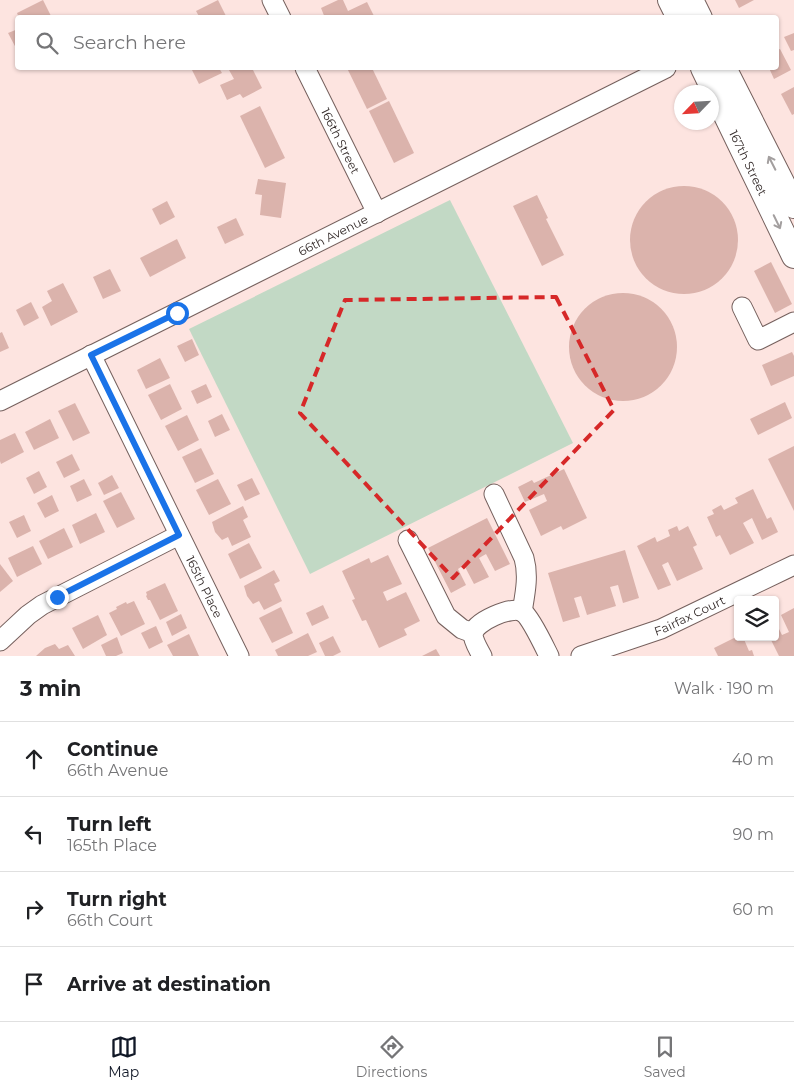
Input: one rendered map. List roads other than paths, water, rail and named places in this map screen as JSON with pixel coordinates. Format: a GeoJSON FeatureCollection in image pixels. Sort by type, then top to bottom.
{"type":"FeatureCollection","features":[{"type":"Feature","properties":{"kind":"main road"},"geometry":{"type":"LineString","coordinates":[[670,0],[678,15]]}},
{"type":"Feature","properties":{"kind":"main road"},"geometry":{"type":"LineString","coordinates":[[691,0],[698,15]]}},
{"type":"Feature","properties":{"kind":"main road","name":"167th Street"},"geometry":{"type":"LineString","coordinates":[[704,70],[794,256]]}},
{"type":"Feature","properties":{"kind":"main road","name":"167th Street"},"geometry":{"type":"LineString","coordinates":[[725,70],[794,206]]}},
{"type":"Feature","properties":{"kind":"street"},"geometry":{"type":"LineString","coordinates":[[272,0],[280,15]]}},
{"type":"Feature","properties":{"kind":"street","name":"166th Street"},"geometry":{"type":"LineString","coordinates":[[306,70],[377,213]]}},
{"type":"Feature","properties":{"kind":"street","name":"66th Avenue"},"geometry":{"type":"LineString","coordinates":[[0,401],[662,70]]}},
{"type":"Feature","properties":{"kind":"street"},"geometry":{"type":"LineString","coordinates":[[742,307],[758,340],[794,322]]}},
{"type":"Feature","properties":{"kind":"street","name":"165th Place"},"geometry":{"type":"LineString","coordinates":[[91,355],[238,656]]}},
{"type":"Feature","properties":{"kind":"street"},"geometry":{"type":"LineString","coordinates":[[494,494],[527,568],[526,592],[522,612]]}},
{"type":"Feature","properties":{"kind":"street"},"geometry":{"type":"LineString","coordinates":[[0,641],[28,615],[42,605],[179,535]]}},
{"type":"Feature","properties":{"kind":"street"},"geometry":{"type":"LineString","coordinates":[[408,540],[446,616],[462,629],[473,633]]}},
{"type":"Feature","properties":{"kind":"street","name":"Fairfax Court"},"geometry":{"type":"LineString","coordinates":[[581,656],[662,629],[794,565]]}},
{"type":"Feature","properties":{"kind":"street"},"geometry":{"type":"LineString","coordinates":[[482,656],[473,633],[475,628],[503,612],[514,609],[522,612],[532,625],[549,656]]}}]}
